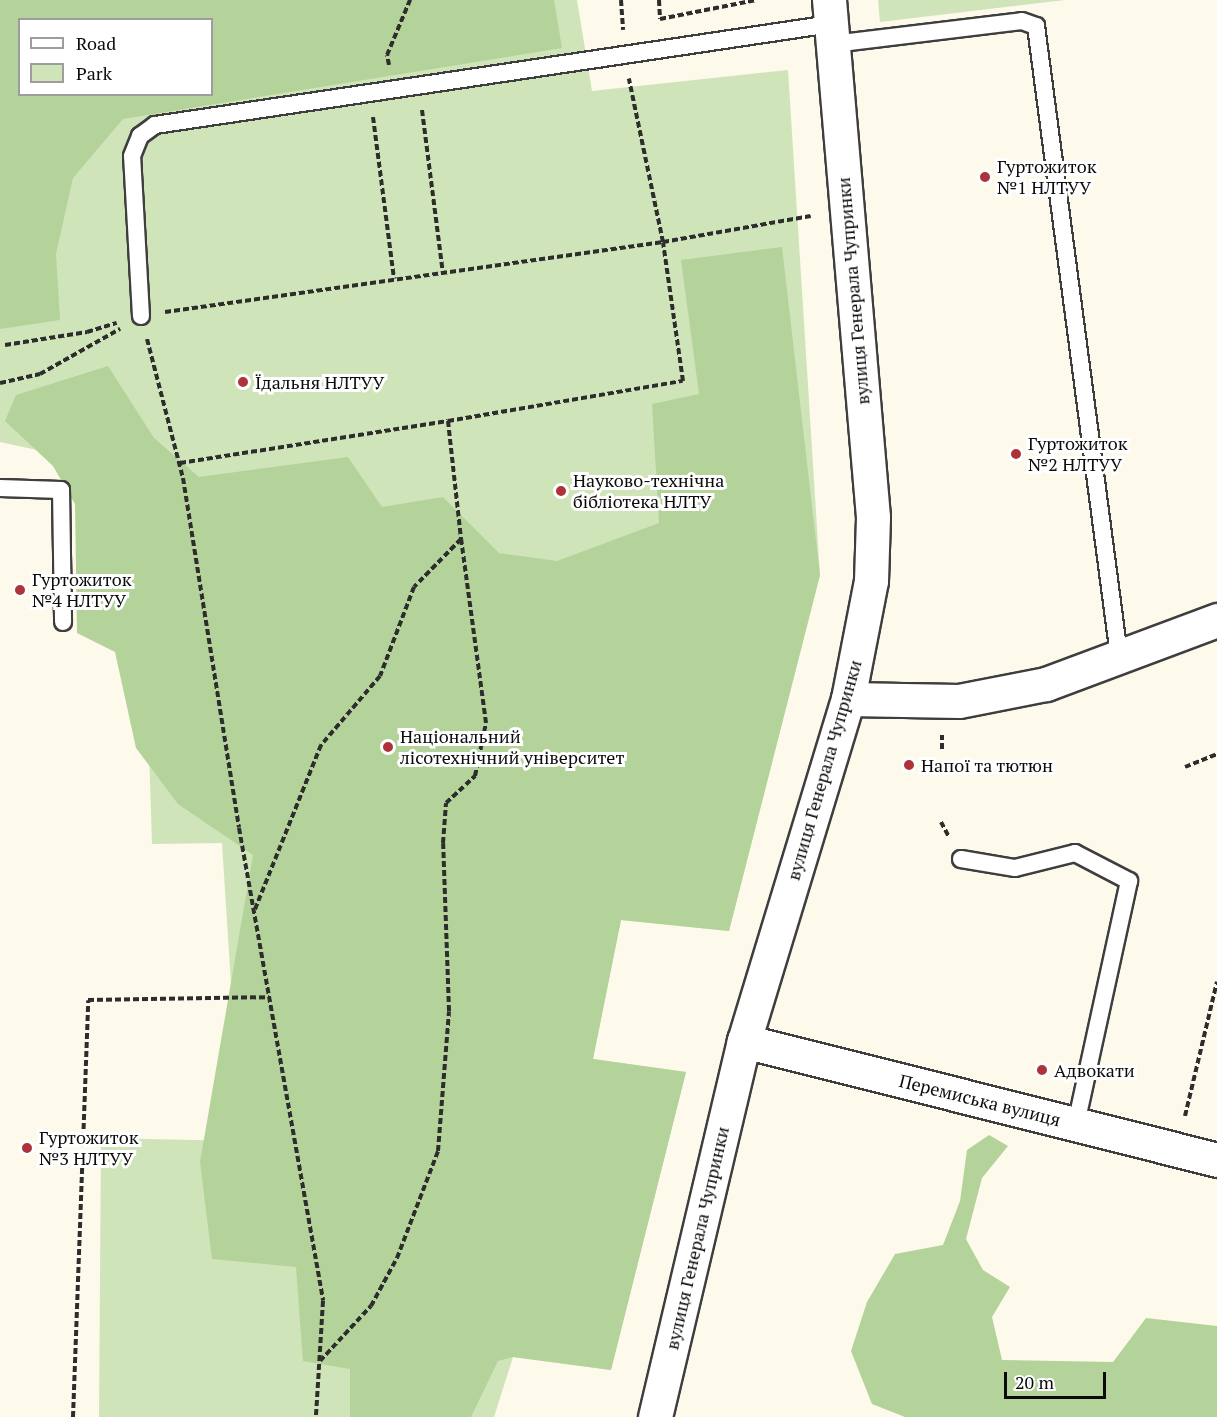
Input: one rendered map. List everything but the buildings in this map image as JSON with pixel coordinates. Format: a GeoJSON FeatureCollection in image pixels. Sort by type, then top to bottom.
{"type":"FeatureCollection","features":[{"type":"Feature","properties":{"kind":"street","name":"вулиця Генерала Чупринки"},"geometry":{"type":"LineString","coordinates":[[655,1417],[744,1041],[848,699],[871,581],[873,517],[831,23]]}},
{"type":"Feature","properties":{"kind":"street"},"geometry":{"type":"LineString","coordinates":[[848,699],[959,701],[1046,684],[1217,620]]}},
{"type":"Feature","properties":{"kind":"street","name":"Перемиська вулиця"},"geometry":{"type":"LineString","coordinates":[[744,1041],[1217,1160]]}},
{"type":"Feature","properties":{"kind":"lane"},"geometry":{"type":"LineString","coordinates":[[141,316],[132,156],[140,136],[155,125],[831,23],[1022,21],[1036,26],[1119,657]]}},
{"type":"Feature","properties":{"kind":"lane"},"geometry":{"type":"LineString","coordinates":[[0,489],[61,490],[63,622]]}},
{"type":"Feature","properties":{"kind":"lane"},"geometry":{"type":"LineString","coordinates":[[961,859],[1015,868],[1075,853],[1129,881],[1076,1124]]}},
{"type":"Feature","properties":{"kind":"path"},"geometry":{"type":"LineString","coordinates":[[391,72],[387,55],[410,0]]}},
{"type":"Feature","properties":{"kind":"path"},"geometry":{"type":"LineString","coordinates":[[660,0],[660,20],[756,0]]}},
{"type":"Feature","properties":{"kind":"path"},"geometry":{"type":"LineString","coordinates":[[180,463],[683,381],[663,242],[624,54]]}},
{"type":"Feature","properties":{"kind":"path"},"geometry":{"type":"LineString","coordinates":[[419,86],[443,273]]}},
{"type":"Feature","properties":{"kind":"path"},"geometry":{"type":"LineString","coordinates":[[370,93],[394,279]]}},
{"type":"Feature","properties":{"kind":"path"},"geometry":{"type":"LineString","coordinates":[[5,345],[87,332],[141,316],[663,242],[811,216]]}},
{"type":"Feature","properties":{"kind":"path"},"geometry":{"type":"LineString","coordinates":[[0,383],[40,374],[141,316]]}},
{"type":"Feature","properties":{"kind":"path"},"geometry":{"type":"LineString","coordinates":[[141,316],[180,463],[254,913],[323,1300],[316,1417]]}},
{"type":"Feature","properties":{"kind":"path"},"geometry":{"type":"LineString","coordinates":[[319,1362],[371,1306],[398,1258],[438,1151],[449,1011],[443,843],[446,803],[475,776],[486,723],[448,421]]}},
{"type":"Feature","properties":{"kind":"path"},"geometry":{"type":"LineString","coordinates":[[254,913],[321,745],[380,676],[414,587],[462,540]]}},
{"type":"Feature","properties":{"kind":"path"},"geometry":{"type":"LineString","coordinates":[[1185,767],[1216,755]]}},
{"type":"Feature","properties":{"kind":"path"},"geometry":{"type":"LineString","coordinates":[[1184,1120],[1217,982]]}},
{"type":"Feature","properties":{"kind":"path"},"geometry":{"type":"LineString","coordinates":[[73,1417],[88,1000],[269,997]]}},
{"type":"Feature","properties":{"kind":"green space","name":"Національний лісотехнічний університет"},"geometry":{"type":"Polygon","coordinates":[[[0,0],[577,0],[592,91],[788,70],[820,575],[729,931],[621,920],[593,1059],[686,1072],[611,1370],[513,1357],[494,1417],[99,1417],[101,1138],[241,1141],[222,843],[152,844],[145,623],[88,461],[0,442],[0,0]]]}},
{"type":"Feature","properties":{"kind":"green space"},"geometry":{"type":"Polygon","coordinates":[[[0,0],[554,0],[562,48],[123,119],[73,178],[56,254],[60,320],[0,329],[0,0]]]}},
{"type":"Feature","properties":{"kind":"green space"},"geometry":{"type":"Polygon","coordinates":[[[878,0],[1065,0],[880,22],[878,0]]]}},
{"type":"Feature","properties":{"kind":"green space"},"geometry":{"type":"Polygon","coordinates":[[[782,247],[820,575],[729,931],[621,920],[593,1059],[686,1072],[611,1370],[513,1357],[498,1361],[471,1417],[350,1417],[350,1369],[303,1361],[296,1267],[212,1259],[200,1162],[253,855],[178,804],[136,748],[115,652],[77,633],[75,504],[53,466],[5,421],[16,395],[108,366],[154,438],[199,477],[348,457],[382,507],[443,497],[499,553],[557,561],[659,523],[652,404],[699,394],[681,260],[782,247]]]}},
{"type":"Feature","properties":{"kind":"green space"},"geometry":{"type":"Polygon","coordinates":[[[989,1135],[1008,1146],[982,1178],[966,1239],[983,1270],[1010,1287],[992,1317],[1002,1360],[1113,1362],[1146,1318],[1217,1326],[1217,1417],[905,1417],[872,1404],[851,1351],[867,1302],[895,1254],[943,1245],[960,1201],[967,1150],[989,1135]]]}},
{"type":"Feature","properties":{"kind":"place","name":"Гуртожиток №1 НЛТУУ"},"geometry":{"type":"Point","coordinates":[985,177]}},
{"type":"Feature","properties":{"kind":"place","name":"Їдальня НЛТУУ"},"geometry":{"type":"Point","coordinates":[243,382]}},
{"type":"Feature","properties":{"kind":"place","name":"Гуртожиток №2 НЛТУУ"},"geometry":{"type":"Point","coordinates":[1016,454]}},
{"type":"Feature","properties":{"kind":"place","name":"Науково-технічна бібліотека НЛТУ"},"geometry":{"type":"Point","coordinates":[561,491]}},
{"type":"Feature","properties":{"kind":"place","name":"Гуртожиток №4 НЛТУУ"},"geometry":{"type":"Point","coordinates":[20,590]}},
{"type":"Feature","properties":{"kind":"place","name":"Національний лісотехнічний університет"},"geometry":{"type":"Point","coordinates":[388,747]}},
{"type":"Feature","properties":{"kind":"place","name":"Напої та тютюн"},"geometry":{"type":"Point","coordinates":[909,765]}},
{"type":"Feature","properties":{"kind":"place","name":"Адвокати"},"geometry":{"type":"Point","coordinates":[1042,1070]}},
{"type":"Feature","properties":{"kind":"place","name":"Гуртожиток №3 НЛТУУ"},"geometry":{"type":"Point","coordinates":[27,1148]}}]}
